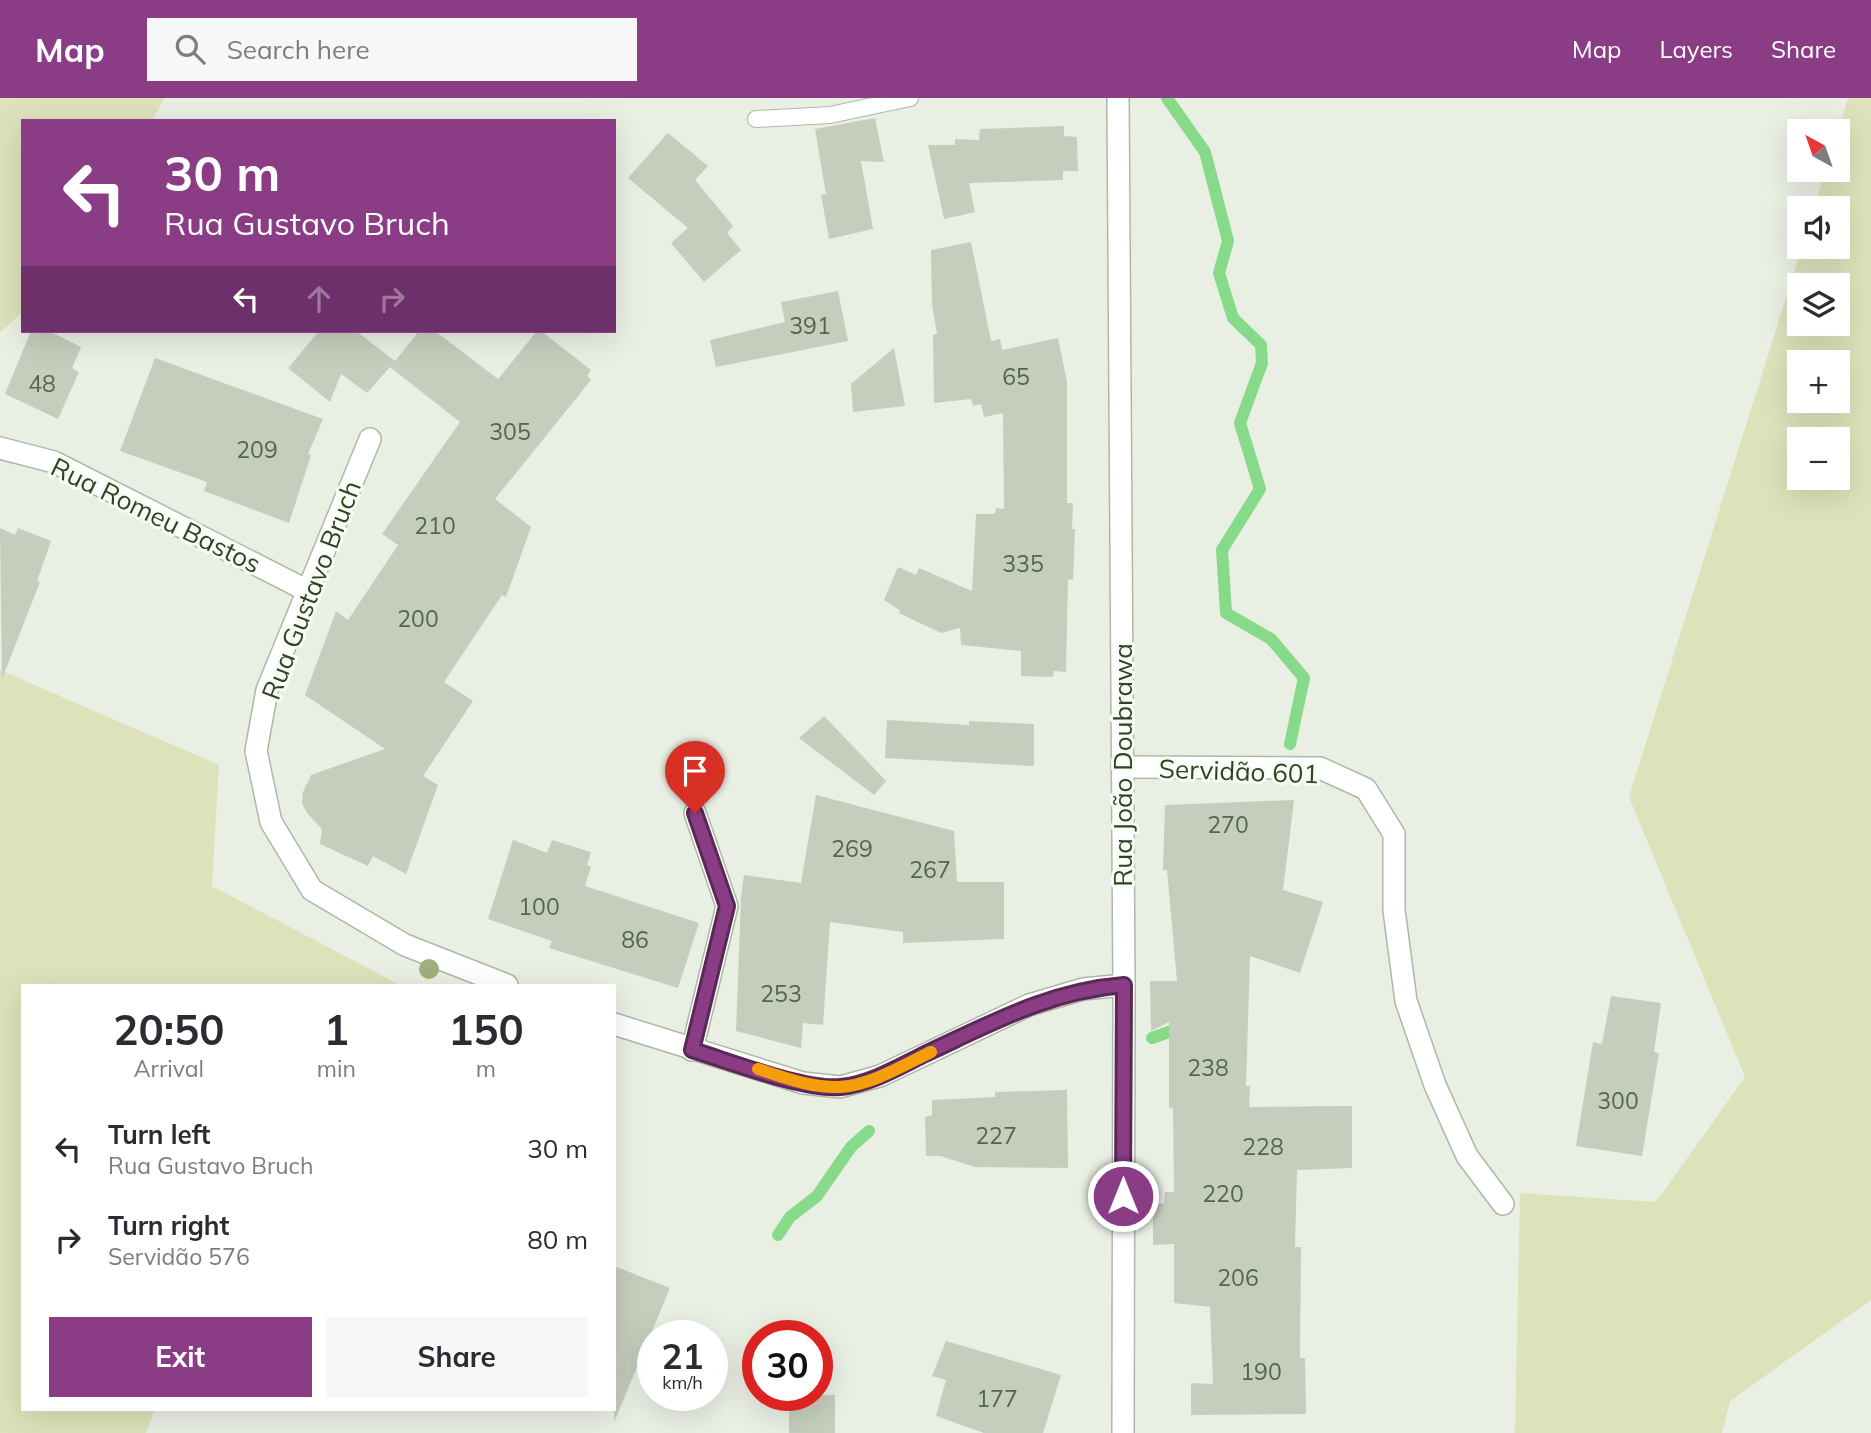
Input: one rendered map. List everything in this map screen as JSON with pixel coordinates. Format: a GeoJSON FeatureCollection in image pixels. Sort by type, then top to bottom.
{"type":"FeatureCollection","features":[{"type":"Feature","properties":{"kind":"street","name":"Rua João Doubrawa"},"geometry":{"type":"LineString","coordinates":[[1118,98],[1124,985],[1123,1433]]}},
{"type":"Feature","properties":{"kind":"street","name":"Rua Gustavo Bruch"},"geometry":{"type":"LineString","coordinates":[[370,439],[267,690],[256,751],[271,822],[312,890],[405,945],[503,984]]}},
{"type":"Feature","properties":{"kind":"street","name":"Rua Romeu Bastos"},"geometry":{"type":"LineString","coordinates":[[0,449],[54,462],[308,591]]}},
{"type":"Feature","properties":{"kind":"street","name":"Servidão 601"},"geometry":{"type":"LineString","coordinates":[[1122,767],[1320,768],[1366,789],[1394,834],[1394,910],[1406,1001],[1435,1085],[1467,1156],[1503,1204]]}},
{"type":"Feature","properties":{"kind":"street"},"geometry":{"type":"LineString","coordinates":[[692,1050],[727,906],[695,813]]}},
{"type":"Feature","properties":{"kind":"street"},"geometry":{"type":"LineString","coordinates":[[616,1025],[803,1083],[840,1087],[880,1076],[1029,1005],[1083,989],[1124,985]]}},
{"type":"Feature","properties":{"kind":"lane"},"geometry":{"type":"LineString","coordinates":[[757,119],[830,115],[910,98]]}},
{"type":"Feature","properties":{"kind":"green space"},"geometry":{"type":"Polygon","coordinates":[[[0,98],[164,98],[153,119],[21,119],[21,314],[0,332],[0,98]]]}},
{"type":"Feature","properties":{"kind":"green space"},"geometry":{"type":"Polygon","coordinates":[[[1848,98],[1871,98],[1871,1300],[1730,1401],[1722,1433],[1515,1433],[1520,1193],[1656,1202],[1745,1077],[1629,797],[1787,295],[1787,336],[1850,336],[1850,273],[1794,273],[1798,259],[1850,259],[1850,196],[1818,196],[1822,182],[1850,182],[1850,119],[1842,119],[1848,98]]]}},
{"type":"Feature","properties":{"kind":"green space"},"geometry":{"type":"Polygon","coordinates":[[[0,670],[219,765],[212,886],[398,984],[21,984],[21,1411],[154,1411],[146,1433],[0,1433],[0,670]]]}},
{"type":"Feature","properties":{"kind":"building"},"geometry":{"type":"Polygon","coordinates":[[[875,118],[884,162],[861,161],[873,229],[829,239],[821,195],[826,194],[815,129],[875,118]]]}},
{"type":"Feature","properties":{"kind":"building"},"geometry":{"type":"Polygon","coordinates":[[[1064,126],[1064,136],[1077,137],[1078,171],[1063,171],[1063,180],[969,183],[975,212],[944,219],[928,145],[955,145],[955,139],[979,140],[980,129],[1064,126]]]}},
{"type":"Feature","properties":{"kind":"building"},"geometry":{"type":"Polygon","coordinates":[[[668,133],[708,166],[695,180],[733,226],[727,233],[741,250],[704,282],[671,243],[688,228],[628,178],[668,133]]]}},
{"type":"Feature","properties":{"kind":"building"},"geometry":{"type":"Polygon","coordinates":[[[971,242],[991,341],[1000,339],[1002,350],[1058,338],[1067,382],[1067,503],[1073,503],[1073,580],[1068,579],[1066,672],[1054,671],[1053,677],[1021,676],[1021,651],[961,645],[960,628],[941,633],[899,613],[900,610],[884,600],[898,567],[916,575],[919,568],[972,591],[976,514],[995,514],[996,508],[1004,509],[1003,413],[984,417],[981,404],[973,406],[971,399],[934,403],[933,335],[937,334],[932,305],[931,250],[971,242]]]}},
{"type":"Feature","properties":{"kind":"building"},"geometry":{"type":"Polygon","coordinates":[[[838,291],[848,341],[716,367],[710,340],[785,322],[781,302],[838,291]]]}},
{"type":"Feature","properties":{"kind":"building"},"geometry":{"type":"Polygon","coordinates":[[[30,333],[53,333],[81,347],[72,368],[79,372],[58,419],[5,394],[30,333]]]}},
{"type":"Feature","properties":{"kind":"building"},"geometry":{"type":"Polygon","coordinates":[[[317,333],[359,333],[395,361],[417,333],[438,333],[498,379],[535,333],[544,333],[591,370],[587,376],[591,380],[495,499],[531,527],[506,597],[502,595],[444,682],[473,701],[423,776],[438,785],[406,874],[373,856],[368,866],[320,844],[322,829],[307,813],[302,803],[303,792],[311,775],[385,749],[305,695],[336,611],[348,620],[398,545],[382,534],[460,422],[390,367],[367,393],[341,374],[330,402],[288,368],[317,333]]]}},
{"type":"Feature","properties":{"kind":"building"},"geometry":{"type":"Polygon","coordinates":[[[894,348],[905,406],[853,412],[851,384],[894,348]]]}},
{"type":"Feature","properties":{"kind":"building"},"geometry":{"type":"Polygon","coordinates":[[[155,358],[323,419],[308,454],[311,455],[289,523],[204,491],[207,482],[120,451],[155,358]]]}},
{"type":"Feature","properties":{"kind":"building"},"geometry":{"type":"Polygon","coordinates":[[[0,528],[15,535],[18,528],[51,541],[37,581],[40,582],[2,679],[0,528]]]}},
{"type":"Feature","properties":{"kind":"building"},"geometry":{"type":"Polygon","coordinates":[[[824,716],[886,781],[874,795],[799,738],[824,716]]]}},
{"type":"Feature","properties":{"kind":"building"},"geometry":{"type":"Polygon","coordinates":[[[887,720],[969,725],[969,721],[1034,724],[1034,766],[885,758],[887,720]]]}},
{"type":"Feature","properties":{"kind":"building"},"geometry":{"type":"Polygon","coordinates":[[[816,795],[954,831],[957,882],[1004,882],[1004,939],[903,943],[903,932],[830,922],[823,1025],[803,1023],[801,1048],[736,1031],[741,897],[744,875],[801,883],[816,795]]]}},
{"type":"Feature","properties":{"kind":"building"},"geometry":{"type":"Polygon","coordinates":[[[1294,800],[1283,890],[1323,902],[1300,973],[1250,956],[1246,1086],[1250,1086],[1249,1107],[1352,1106],[1352,1168],[1297,1170],[1295,1247],[1301,1247],[1300,1358],[1305,1358],[1306,1414],[1191,1415],[1191,1383],[1213,1384],[1210,1307],[1174,1303],[1174,1244],[1153,1245],[1153,1205],[1164,1203],[1165,1192],[1174,1192],[1173,1108],[1169,1108],[1169,1022],[1151,1031],[1150,981],[1177,981],[1167,870],[1163,870],[1165,805],[1294,800]]]}},
{"type":"Feature","properties":{"kind":"building"},"geometry":{"type":"Polygon","coordinates":[[[513,840],[547,853],[552,840],[591,852],[587,865],[591,867],[585,886],[699,923],[678,988],[549,948],[552,941],[488,919],[513,840]]]}},
{"type":"Feature","properties":{"kind":"building"},"geometry":{"type":"Polygon","coordinates":[[[1611,996],[1661,1003],[1654,1052],[1659,1053],[1642,1156],[1576,1146],[1593,1042],[1602,1044],[1611,996]]]}},
{"type":"Feature","properties":{"kind":"building"},"geometry":{"type":"Polygon","coordinates":[[[1067,1090],[1068,1168],[975,1167],[940,1156],[926,1156],[925,1117],[932,1115],[932,1100],[995,1097],[995,1092],[1067,1090]]]}},
{"type":"Feature","properties":{"kind":"building"},"geometry":{"type":"Polygon","coordinates":[[[616,1267],[670,1288],[657,1320],[637,1320],[637,1367],[615,1420],[616,1267]]]}},
{"type":"Feature","properties":{"kind":"building"},"geometry":{"type":"Polygon","coordinates":[[[946,1341],[1061,1375],[1043,1433],[984,1433],[936,1416],[946,1380],[932,1376],[946,1341]]]}},
{"type":"Feature","properties":{"kind":"building"},"geometry":{"type":"Polygon","coordinates":[[[835,1395],[835,1433],[789,1433],[789,1411],[833,1411],[835,1395]]]}},
{"type":"Feature","properties":{"kind":"waterway"},"geometry":{"type":"LineString","coordinates":[[1167,98],[1205,152],[1228,241],[1219,273],[1233,318],[1261,345],[1262,363],[1240,423],[1260,489],[1222,550],[1226,613],[1271,639],[1304,678],[1290,744]]}},
{"type":"Feature","properties":{"kind":"waterway"},"geometry":{"type":"LineString","coordinates":[[1152,1038],[1183,1027]]}},
{"type":"Feature","properties":{"kind":"waterway"},"geometry":{"type":"LineString","coordinates":[[778,1235],[790,1217],[817,1196],[851,1147],[869,1131]]}},
{"type":"Feature","properties":{"kind":"slow traffic"},"geometry":{"type":"LineString","coordinates":[[758,1069],[803,1083],[840,1087],[880,1076],[931,1052]]}},
{"type":"Feature","properties":{"kind":"route"},"geometry":{"type":"LineString","coordinates":[[695,813],[727,906],[692,1050],[803,1083],[840,1087],[880,1076],[1029,1005],[1083,989],[1124,985],[1123,1196]]}}]}
